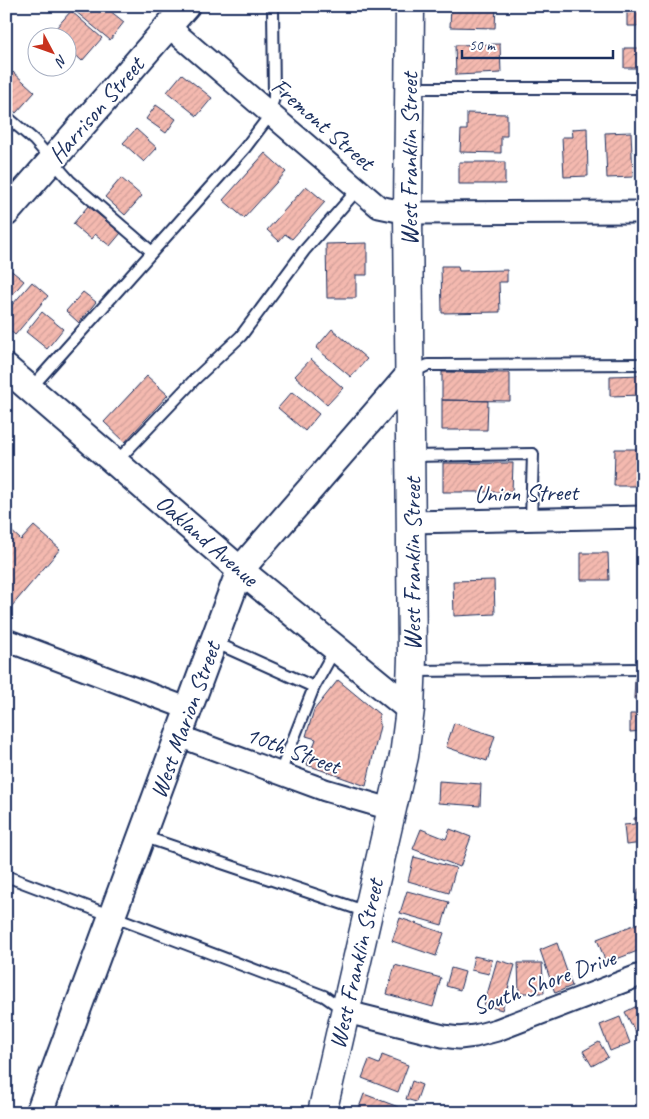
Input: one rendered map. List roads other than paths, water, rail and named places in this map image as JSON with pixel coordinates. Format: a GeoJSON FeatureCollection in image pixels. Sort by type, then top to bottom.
{"type":"FeatureCollection","features":[{"type":"Feature","properties":{"kind":"main road","name":"West Franklin Street"},"geometry":{"type":"LineString","coordinates":[[322,1113],[390,809],[404,756],[410,709],[412,671],[408,212],[410,6]]}},
{"type":"Feature","properties":{"kind":"street","name":"Fremont Street"},"geometry":{"type":"LineString","coordinates":[[174,14],[269,113],[379,206],[408,212],[643,212]]}},
{"type":"Feature","properties":{"kind":"street","name":"Harrison Street"},"geometry":{"type":"LineString","coordinates":[[6,213],[174,14]]}},
{"type":"Feature","properties":{"kind":"street","name":"Oakland Avenue"},"geometry":{"type":"LineString","coordinates":[[6,368],[240,570],[410,709]]}},
{"type":"Feature","properties":{"kind":"street","name":"West Marion Street"},"geometry":{"type":"LineString","coordinates":[[40,1113],[240,570],[410,374]]}},
{"type":"Feature","properties":{"kind":"street","name":"Union Street"},"geometry":{"type":"LineString","coordinates":[[411,522],[643,517]]}},
{"type":"Feature","properties":{"kind":"street"},"geometry":{"type":"LineString","coordinates":[[7,642],[189,709]]}},
{"type":"Feature","properties":{"kind":"street","name":"10th Street"},"geometry":{"type":"LineString","coordinates":[[180,736],[325,790],[390,809]]}},
{"type":"Feature","properties":{"kind":"street","name":"South Shore Drive"},"geometry":{"type":"LineString","coordinates":[[346,1012],[442,1036],[459,1038],[475,1036],[497,1030],[643,974]]}},
{"type":"Feature","properties":{"kind":"lane"},"geometry":{"type":"LineString","coordinates":[[30,389],[245,148],[267,119],[274,98],[273,6]]}},
{"type":"Feature","properties":{"kind":"lane"},"geometry":{"type":"LineString","coordinates":[[409,88],[643,88]]}},
{"type":"Feature","properties":{"kind":"lane"},"geometry":{"type":"LineString","coordinates":[[6,116],[34,140],[70,181],[152,252]]}},
{"type":"Feature","properties":{"kind":"lane"},"geometry":{"type":"LineString","coordinates":[[116,462],[195,378],[241,336],[304,251],[358,189]]}},
{"type":"Feature","properties":{"kind":"lane"},"geometry":{"type":"LineString","coordinates":[[410,374],[428,365],[643,364]]}},
{"type":"Feature","properties":{"kind":"lane"},"geometry":{"type":"LineString","coordinates":[[411,456],[533,454],[531,520]]}},
{"type":"Feature","properties":{"kind":"lane"},"geometry":{"type":"LineString","coordinates":[[214,642],[314,687]]}},
{"type":"Feature","properties":{"kind":"lane"},"geometry":{"type":"LineString","coordinates":[[280,773],[314,687],[335,648]]}},
{"type":"Feature","properties":{"kind":"lane"},"geometry":{"type":"LineString","coordinates":[[412,671],[643,668]]}},
{"type":"Feature","properties":{"kind":"lane"},"geometry":{"type":"LineString","coordinates":[[142,836],[368,912]]}},
{"type":"Feature","properties":{"kind":"lane"},"geometry":{"type":"LineString","coordinates":[[6,876],[324,996],[346,1012]]}}]}
